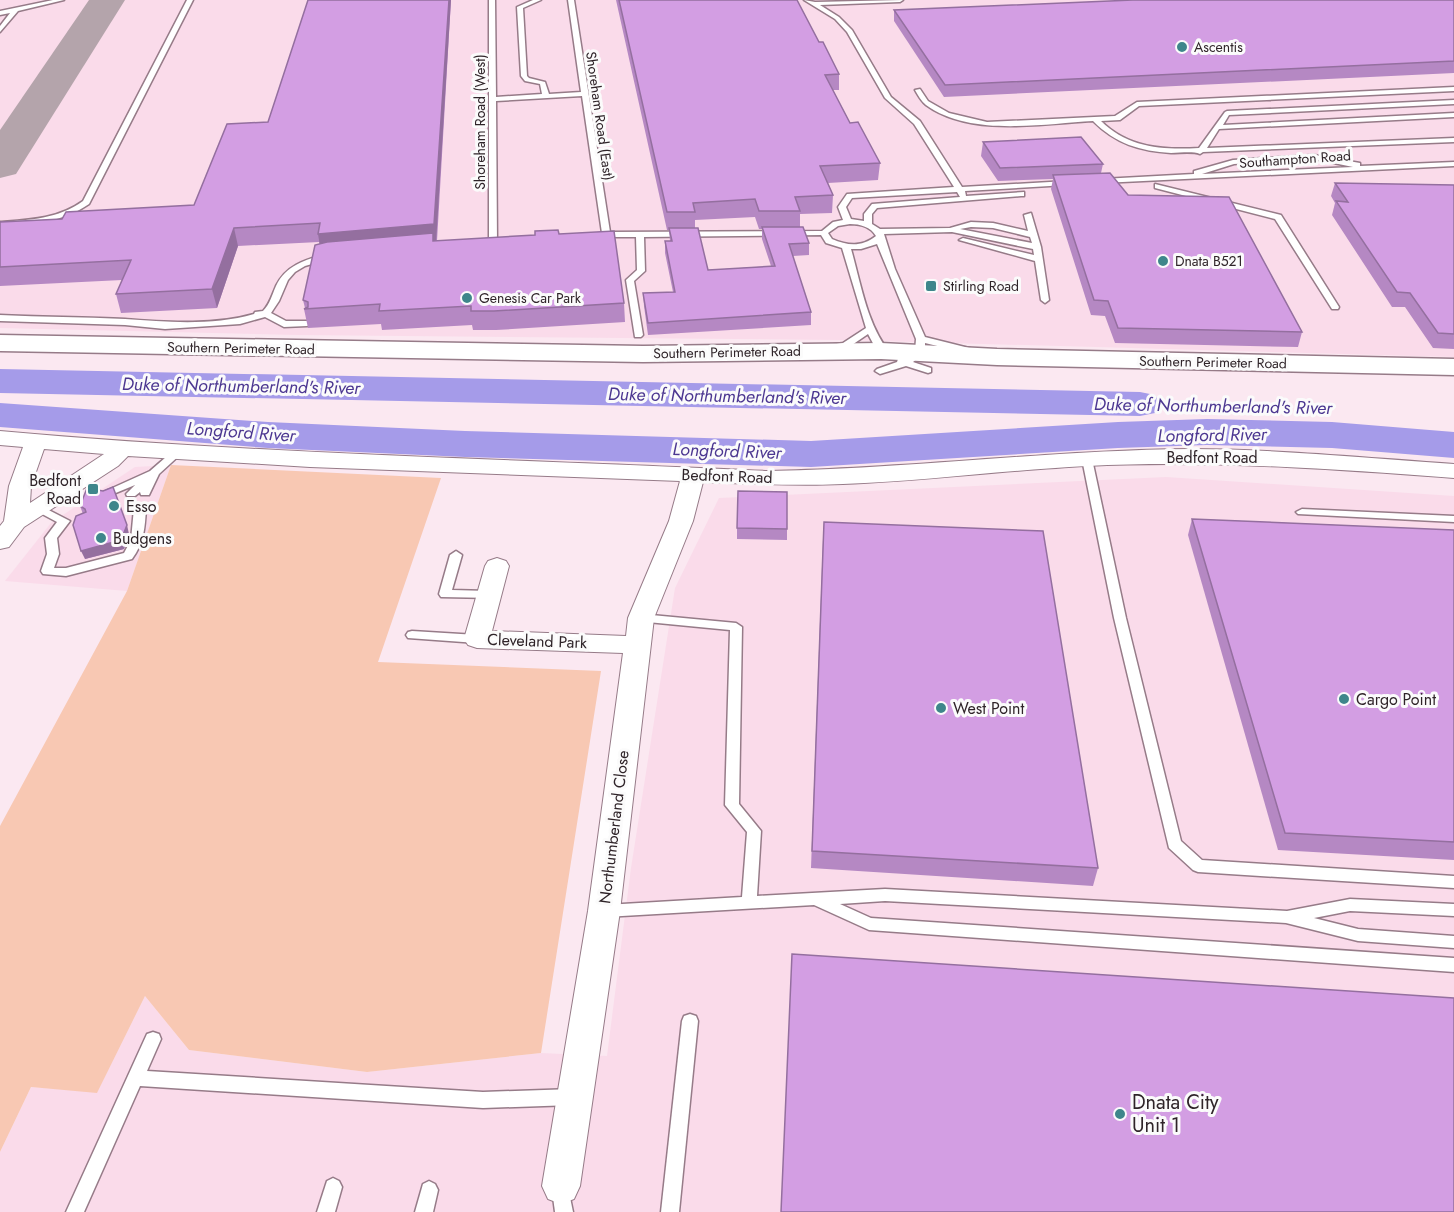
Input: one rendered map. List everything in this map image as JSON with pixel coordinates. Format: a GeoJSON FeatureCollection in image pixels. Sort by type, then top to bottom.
{"type":"FeatureCollection","features":[{"type":"Feature","properties":{"kind":"street","name":"Southern Perimeter Road"},"geometry":{"type":"LineString","coordinates":[[0,343],[643,354],[877,350],[919,356],[1454,381]]}},
{"type":"Feature","properties":{"kind":"street","name":"Southern Perimeter Road"},"geometry":{"type":"LineString","coordinates":[[0,357],[877,350]]}},
{"type":"Feature","properties":{"kind":"street","name":"Southern Perimeter Road"},"geometry":{"type":"LineString","coordinates":[[919,356],[1454,367]]}},
{"type":"Feature","properties":{"kind":"street","name":"Bedfont Road"},"geometry":{"type":"LineString","coordinates":[[0,438],[177,453],[310,460],[768,478],[844,477],[1087,459],[1243,456],[1454,471]]}},
{"type":"Feature","properties":{"kind":"street"},"geometry":{"type":"LineString","coordinates":[[0,542],[17,511],[36,441]]}},
{"type":"Feature","properties":{"kind":"street"},"geometry":{"type":"LineString","coordinates":[[17,511],[39,507],[110,461],[122,449]]}},
{"type":"Feature","properties":{"kind":"street","name":"Northumberland Close"},"geometry":{"type":"LineString","coordinates":[[562,1199],[574,1097],[604,912],[639,632],[681,521],[693,475]]}},
{"type":"Feature","properties":{"kind":"street","name":"Cleveland Park"},"geometry":{"type":"LineString","coordinates":[[497,566],[477,639],[639,632]]}},
{"type":"Feature","properties":{"kind":"lane"},"geometry":{"type":"LineString","coordinates":[[0,30],[24,0]]}},
{"type":"Feature","properties":{"kind":"lane"},"geometry":{"type":"LineString","coordinates":[[0,13],[61,0]]}},
{"type":"Feature","properties":{"kind":"lane"},"geometry":{"type":"LineString","coordinates":[[0,224],[52,218],[79,209],[86,202],[190,0]]}},
{"type":"Feature","properties":{"kind":"lane","name":"Shoreham Road (West)"},"geometry":{"type":"LineString","coordinates":[[492,0],[493,244]]}},
{"type":"Feature","properties":{"kind":"lane"},"geometry":{"type":"LineString","coordinates":[[538,0],[520,7],[524,76],[526,80],[543,82],[546,96]]}},
{"type":"Feature","properties":{"kind":"lane","name":"Shoreham Road (East)"},"geometry":{"type":"LineString","coordinates":[[571,0],[606,235]]}},
{"type":"Feature","properties":{"kind":"lane"},"geometry":{"type":"LineString","coordinates":[[810,2],[900,0]]}},
{"type":"Feature","properties":{"kind":"lane"},"geometry":{"type":"LineString","coordinates":[[810,2],[837,18],[850,31],[888,98],[917,123],[966,199]]}},
{"type":"Feature","properties":{"kind":"lane"},"geometry":{"type":"LineString","coordinates":[[918,90],[926,102],[947,114],[987,124],[1117,118],[1137,104],[1454,89]]}},
{"type":"Feature","properties":{"kind":"lane"},"geometry":{"type":"LineString","coordinates":[[492,99],[584,94]]}},
{"type":"Feature","properties":{"kind":"lane"},"geometry":{"type":"LineString","coordinates":[[1200,152],[1227,113],[1454,102]]}},
{"type":"Feature","properties":{"kind":"lane"},"geometry":{"type":"LineString","coordinates":[[1218,127],[1454,115]]}},
{"type":"Feature","properties":{"kind":"lane"},"geometry":{"type":"LineString","coordinates":[[1095,119],[1109,135],[1124,143],[1142,148],[1200,152],[1454,140]]}},
{"type":"Feature","properties":{"kind":"lane","name":"Southampton Road"},"geometry":{"type":"LineString","coordinates":[[1145,179],[1162,175],[1201,173],[1227,163],[1250,160],[1314,157],[1366,167]]}},
{"type":"Feature","properties":{"kind":"lane"},"geometry":{"type":"LineString","coordinates":[[1366,167],[1454,164]]}},
{"type":"Feature","properties":{"kind":"lane","name":"Southampton Road"},"geometry":{"type":"LineString","coordinates":[[1089,182],[1275,174],[1366,167]]}},
{"type":"Feature","properties":{"kind":"lane","name":"Southampton Road"},"geometry":{"type":"LineString","coordinates":[[1102,189],[1337,177],[1380,168]]}},
{"type":"Feature","properties":{"kind":"lane"},"geometry":{"type":"LineString","coordinates":[[848,222],[842,207],[850,196],[878,192],[1078,183]]}},
{"type":"Feature","properties":{"kind":"lane"},"geometry":{"type":"LineString","coordinates":[[1158,186],[1278,217],[1335,308]]}},
{"type":"Feature","properties":{"kind":"lane"},"geometry":{"type":"LineString","coordinates":[[1000,187],[1023,194]]}},
{"type":"Feature","properties":{"kind":"lane"},"geometry":{"type":"LineString","coordinates":[[868,225],[868,214],[875,206],[1068,191]]}},
{"type":"Feature","properties":{"kind":"lane"},"geometry":{"type":"LineString","coordinates":[[1029,215],[1037,247],[1045,300]]}},
{"type":"Feature","properties":{"kind":"lane"},"geometry":{"type":"LineString","coordinates":[[587,236],[824,233],[832,225],[848,222],[868,225],[879,235],[919,356]]}},
{"type":"Feature","properties":{"kind":"lane"},"geometry":{"type":"LineString","coordinates":[[952,230],[961,224],[1034,235]]}},
{"type":"Feature","properties":{"kind":"lane"},"geometry":{"type":"LineString","coordinates":[[824,233],[829,241],[846,246],[865,246],[879,235],[952,230],[1037,247]]}},
{"type":"Feature","properties":{"kind":"lane"},"geometry":{"type":"LineString","coordinates":[[638,335],[630,280],[641,271],[640,235]]}},
{"type":"Feature","properties":{"kind":"lane"},"geometry":{"type":"LineString","coordinates":[[963,240],[1038,259]]}},
{"type":"Feature","properties":{"kind":"lane"},"geometry":{"type":"LineString","coordinates":[[482,245],[504,243]]}},
{"type":"Feature","properties":{"kind":"lane"},"geometry":{"type":"LineString","coordinates":[[846,246],[877,350]]}},
{"type":"Feature","properties":{"kind":"lane"},"geometry":{"type":"LineString","coordinates":[[0,318],[125,322],[165,326],[240,321],[266,314],[277,302],[283,282],[300,266],[329,256],[340,255]]}},
{"type":"Feature","properties":{"kind":"lane"},"geometry":{"type":"LineString","coordinates":[[266,314],[284,324],[307,323]]}},
{"type":"Feature","properties":{"kind":"lane"},"geometry":{"type":"LineString","coordinates":[[131,494],[177,453]]}},
{"type":"Feature","properties":{"kind":"lane"},"geometry":{"type":"LineString","coordinates":[[1087,459],[1120,618],[1174,844],[1198,866],[1454,882]]}},
{"type":"Feature","properties":{"kind":"lane"},"geometry":{"type":"LineString","coordinates":[[146,493],[154,473]]}},
{"type":"Feature","properties":{"kind":"lane"},"geometry":{"type":"LineString","coordinates":[[116,494],[154,473]]}},
{"type":"Feature","properties":{"kind":"lane"},"geometry":{"type":"LineString","coordinates":[[102,495],[154,473]]}},
{"type":"Feature","properties":{"kind":"lane"},"geometry":{"type":"LineString","coordinates":[[39,507],[68,521],[51,538],[53,554],[47,571],[66,572],[128,556],[135,550],[140,508]]}},
{"type":"Feature","properties":{"kind":"lane"},"geometry":{"type":"LineString","coordinates":[[1302,512],[1454,519]]}},
{"type":"Feature","properties":{"kind":"lane"},"geometry":{"type":"LineString","coordinates":[[456,555],[445,594],[489,595]]}},
{"type":"Feature","properties":{"kind":"lane"},"geometry":{"type":"LineString","coordinates":[[639,632],[736,627],[732,805],[754,831],[749,904]]}},
{"type":"Feature","properties":{"kind":"lane"},"geometry":{"type":"LineString","coordinates":[[412,635],[477,639]]}},
{"type":"Feature","properties":{"kind":"lane"},"geometry":{"type":"LineString","coordinates":[[604,912],[885,895],[1286,917],[1358,935],[1454,942]]}},
{"type":"Feature","properties":{"kind":"lane"},"geometry":{"type":"LineString","coordinates":[[816,899],[869,924],[1454,965]]}},
{"type":"Feature","properties":{"kind":"lane"},"geometry":{"type":"LineString","coordinates":[[1286,917],[1350,905],[1454,910]]}},
{"type":"Feature","properties":{"kind":"lane"},"geometry":{"type":"LineString","coordinates":[[670,1212],[690,1021]]}},
{"type":"Feature","properties":{"kind":"lane"},"geometry":{"type":"LineString","coordinates":[[75,1212],[153,1040]]}},
{"type":"Feature","properties":{"kind":"lane"},"geometry":{"type":"LineString","coordinates":[[137,1078],[483,1100],[574,1097]]}},
{"type":"Feature","properties":{"kind":"lane"},"geometry":{"type":"LineString","coordinates":[[326,1212],[333,1187]]}},
{"type":"Feature","properties":{"kind":"lane"},"geometry":{"type":"LineString","coordinates":[[424,1212],[429,1190]]}},
{"type":"Feature","properties":{"kind":"shaded area"},"geometry":{"type":"Polygon","coordinates":[[[0,0],[1454,0],[1454,357],[842,340],[297,335],[0,328],[0,0]]]}},
{"type":"Feature","properties":{"kind":"shaded area"},"geometry":{"type":"Polygon","coordinates":[[[171,465],[127,591],[5,581],[51,523],[135,467],[171,465]]]}},
{"type":"Feature","properties":{"kind":"shaded area"},"geometry":{"type":"Polygon","coordinates":[[[171,465],[441,478],[378,662],[601,671],[541,1053],[367,1072],[189,1050],[145,996],[97,1093],[31,1087],[0,1152],[0,826],[127,591],[171,465]]]}},
{"type":"Feature","properties":{"kind":"shaded area"},"geometry":{"type":"Polygon","coordinates":[[[1166,477],[1454,496],[1454,1212],[0,1212],[0,1152],[31,1087],[97,1092],[145,996],[189,1050],[367,1072],[541,1053],[607,1056],[631,868],[675,588],[719,498],[1166,477]]]}},
{"type":"Feature","properties":{"kind":"building"},"geometry":{"type":"Polygon","coordinates":[[[308,0],[449,0],[434,224],[318,234],[320,223],[234,228],[212,289],[116,294],[131,260],[0,267],[0,222],[62,219],[66,212],[194,205],[227,124],[268,122],[308,0]]]}},
{"type":"Feature","properties":{"kind":"building"},"geometry":{"type":"Polygon","coordinates":[[[619,0],[797,0],[819,42],[823,42],[839,74],[825,75],[850,123],[858,122],[880,163],[820,166],[833,195],[795,197],[800,211],[759,211],[755,199],[693,203],[695,212],[667,212],[619,0]]]}},
{"type":"Feature","properties":{"kind":"building","name":"Ascentis"},"geometry":{"type":"Polygon","coordinates":[[[1133,0],[1454,0],[1454,61],[945,85],[894,10],[1133,0]]]}},
{"type":"Feature","properties":{"kind":"building"},"geometry":{"type":"Polygon","coordinates":[[[1081,137],[1103,164],[1000,168],[983,142],[1081,137]]]}},
{"type":"Feature","properties":{"kind":"building","name":"Dnata B521"},"geometry":{"type":"Polygon","coordinates":[[[1110,173],[1128,195],[1229,197],[1302,332],[1118,328],[1108,301],[1094,300],[1053,175],[1110,173]]]}},
{"type":"Feature","properties":{"kind":"building"},"geometry":{"type":"Polygon","coordinates":[[[1335,183],[1454,185],[1454,334],[1438,333],[1410,293],[1397,292],[1336,201],[1348,202],[1335,183]]]}},
{"type":"Feature","properties":{"kind":"building"},"geometry":{"type":"Polygon","coordinates":[[[762,227],[803,227],[809,243],[789,244],[811,312],[648,323],[643,293],[675,292],[665,241],[672,241],[669,228],[698,228],[708,270],[775,266],[762,227]]]}},
{"type":"Feature","properties":{"kind":"building","name":"Genesis Car Park"},"geometry":{"type":"Polygon","coordinates":[[[558,230],[559,234],[614,231],[624,303],[494,311],[471,311],[471,306],[379,311],[380,304],[304,309],[308,307],[308,302],[303,300],[315,245],[433,233],[433,241],[535,235],[535,231],[558,230]]]}},
{"type":"Feature","properties":{"kind":"building"},"geometry":{"type":"Polygon","coordinates":[[[113,487],[127,525],[121,540],[81,551],[73,525],[76,516],[86,512],[80,506],[87,488],[103,491],[113,487]]]}},
{"type":"Feature","properties":{"kind":"building"},"geometry":{"type":"Polygon","coordinates":[[[738,491],[787,492],[787,529],[737,528],[738,491]]]}},
{"type":"Feature","properties":{"kind":"building","name":"Cargo Point"},"geometry":{"type":"Polygon","coordinates":[[[1192,519],[1454,530],[1454,842],[1285,833],[1192,519]]]}},
{"type":"Feature","properties":{"kind":"building","name":"West Point"},"geometry":{"type":"Polygon","coordinates":[[[824,522],[1043,531],[1098,868],[812,851],[824,522]]]}},
{"type":"Feature","properties":{"kind":"building","name":"Dnata City Unit 1"},"geometry":{"type":"Polygon","coordinates":[[[792,954],[1454,998],[1454,1212],[781,1212],[792,954]]]}},
{"type":"Feature","properties":{"kind":"waterway","name":"Duke of Northumberland's River"},"geometry":{"type":"LineString","coordinates":[[0,381],[1140,404]]}},
{"type":"Feature","properties":{"kind":"waterway","name":"Longford River"},"geometry":{"type":"LineString","coordinates":[[0,415],[268,435],[465,444],[811,454],[1118,435],[1207,432],[1332,435],[1454,445]]}},
{"type":"Feature","properties":{"kind":"taxiway"},"geometry":{"type":"LineString","coordinates":[[0,164],[107,0]]}},
{"type":"Feature","properties":{"kind":"place","name":"Ascentis"},"geometry":{"type":"Point","coordinates":[1182,47]}},
{"type":"Feature","properties":{"kind":"place","name":"Dnata B521"},"geometry":{"type":"Point","coordinates":[1163,261]}},
{"type":"Feature","properties":{"kind":"place","name":"Stirling Road"},"geometry":{"type":"Point","coordinates":[931,286]}},
{"type":"Feature","properties":{"kind":"place","name":"Genesis Car Park"},"geometry":{"type":"Point","coordinates":[467,298]}},
{"type":"Feature","properties":{"kind":"place","name":"Bedfont Road"},"geometry":{"type":"Point","coordinates":[93,489]}},
{"type":"Feature","properties":{"kind":"place","name":"Esso"},"geometry":{"type":"Point","coordinates":[114,506]}},
{"type":"Feature","properties":{"kind":"place","name":"Budgens"},"geometry":{"type":"Point","coordinates":[101,538]}},
{"type":"Feature","properties":{"kind":"place","name":"Cargo Point"},"geometry":{"type":"Point","coordinates":[1344,699]}},
{"type":"Feature","properties":{"kind":"place","name":"West Point"},"geometry":{"type":"Point","coordinates":[941,708]}},
{"type":"Feature","properties":{"kind":"place","name":"Dnata City Unit 1"},"geometry":{"type":"Point","coordinates":[1120,1114]}}]}
